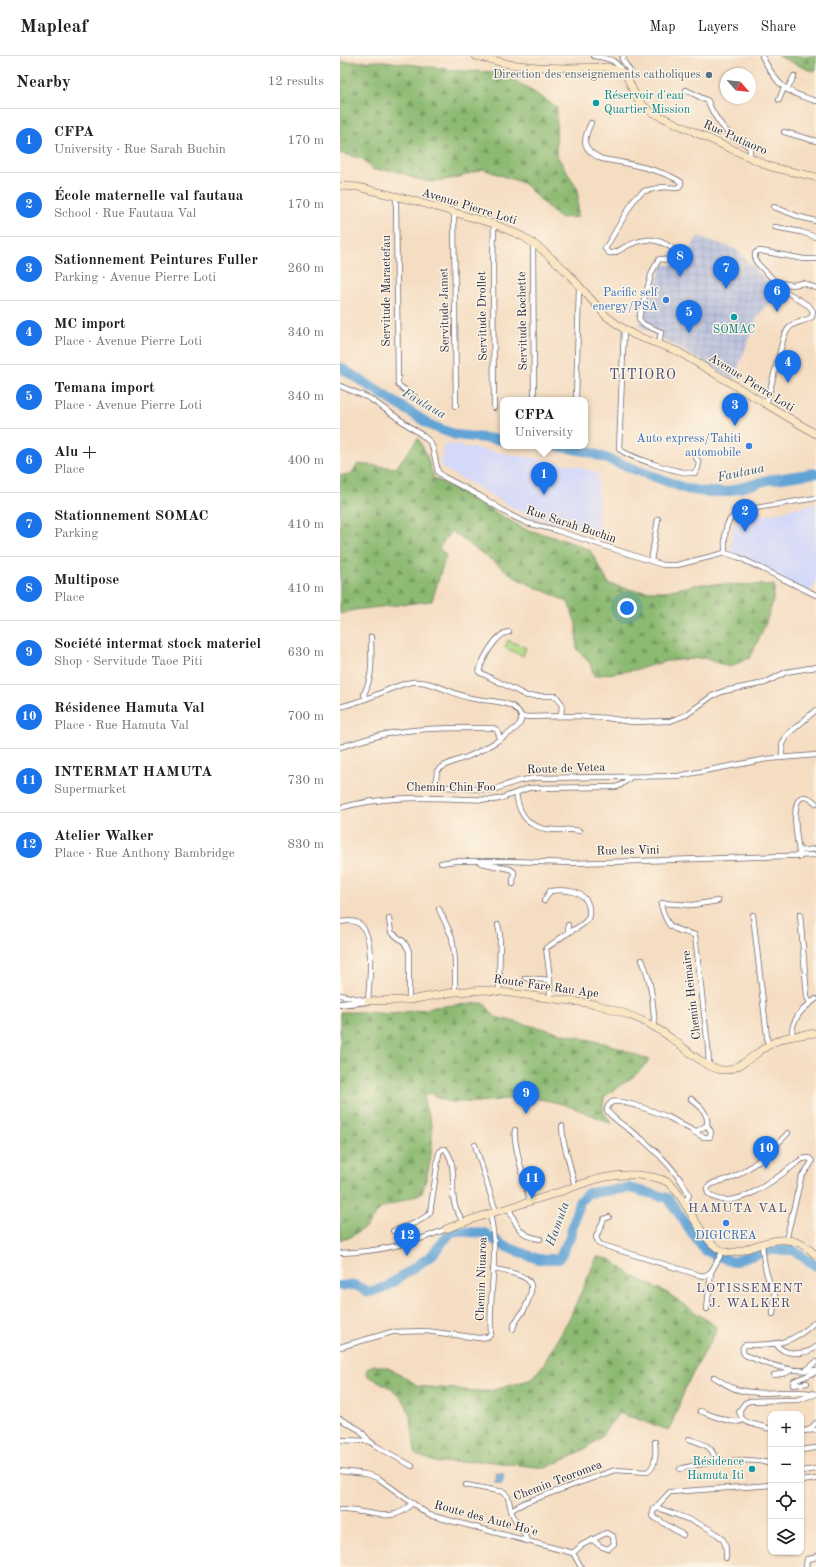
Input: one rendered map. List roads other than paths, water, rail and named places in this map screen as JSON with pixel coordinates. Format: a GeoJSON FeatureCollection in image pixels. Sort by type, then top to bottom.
{"type":"FeatureCollection","features":[{"type":"Feature","properties":{"kind":"main road"},"geometry":{"type":"LineString","coordinates":[[476,56],[509,64],[565,68],[607,67],[623,73]]}},
{"type":"Feature","properties":{"kind":"main road","name":"Rue Putiaoro"},"geometry":{"type":"LineString","coordinates":[[623,73],[636,99],[647,109],[771,167],[816,177]]}},
{"type":"Feature","properties":{"kind":"main road","name":"Avenue Pierre Loti"},"geometry":{"type":"LineString","coordinates":[[340,186],[358,187],[396,196],[494,224],[522,236],[533,242],[565,270],[606,316],[624,329],[634,335],[677,351],[701,364],[766,405],[816,434]]}},
{"type":"Feature","properties":{"kind":"main road","name":"Route Fare Rau Ape"},"geometry":{"type":"LineString","coordinates":[[368,1001],[409,1000],[456,992],[486,990],[594,1004],[633,1017],[655,1028],[709,1066],[720,1070],[732,1069],[768,1045],[792,1036],[816,1033]]}},
{"type":"Feature","properties":{"kind":"main road"},"geometry":{"type":"LineString","coordinates":[[446,1229],[463,1222],[530,1202],[592,1180],[624,1174],[655,1177],[666,1181],[672,1186],[685,1203],[698,1226],[722,1252],[735,1252],[776,1240],[786,1240],[799,1243],[816,1255]]}},
{"type":"Feature","properties":{"kind":"street"},"geometry":{"type":"LineString","coordinates":[[594,56],[609,58],[615,61],[623,73],[630,71],[622,59],[624,56]]}},
{"type":"Feature","properties":{"kind":"street"},"geometry":{"type":"LineString","coordinates":[[762,56],[775,78],[786,89],[816,101]]}},
{"type":"Feature","properties":{"kind":"street"},"geometry":{"type":"LineString","coordinates":[[779,100],[783,90],[786,89],[794,76]]}},
{"type":"Feature","properties":{"kind":"street"},"geometry":{"type":"LineString","coordinates":[[686,90],[708,101],[710,108],[724,128],[732,136],[749,147],[750,157]]}},
{"type":"Feature","properties":{"kind":"street"},"geometry":{"type":"LineString","coordinates":[[591,123],[585,137],[585,144],[588,151],[597,157],[642,167],[681,182],[678,188],[663,187],[644,190],[635,198],[605,249],[609,254],[613,254],[634,242],[646,239],[660,241],[678,252],[680,257],[676,261],[659,259],[652,272],[640,314],[639,319],[643,324],[661,332],[659,344]]}},
{"type":"Feature","properties":{"kind":"street"},"geometry":{"type":"LineString","coordinates":[[784,132],[816,141]]}},
{"type":"Feature","properties":{"kind":"street","name":"Servitude Maraetefau"},"geometry":{"type":"LineString","coordinates":[[396,196],[398,385],[415,397]]}},
{"type":"Feature","properties":{"kind":"street"},"geometry":{"type":"LineString","coordinates":[[774,207],[800,217],[816,221]]}},
{"type":"Feature","properties":{"kind":"street","name":"Servitude Jamet"},"geometry":{"type":"LineString","coordinates":[[454,212],[456,406]]}},
{"type":"Feature","properties":{"kind":"street","name":"Servitude Drollet"},"geometry":{"type":"LineString","coordinates":[[494,224],[494,408]]}},
{"type":"Feature","properties":{"kind":"street"},"geometry":{"type":"LineString","coordinates":[[775,227],[801,232],[816,237]]}},
{"type":"Feature","properties":{"kind":"street","name":"Servitude Rochette"},"geometry":{"type":"LineString","coordinates":[[533,242],[534,397]]}},
{"type":"Feature","properties":{"kind":"street"},"geometry":{"type":"LineString","coordinates":[[766,405],[784,336],[787,330],[795,323],[810,319],[813,315],[812,309],[809,306],[792,296],[776,282],[756,260],[755,253],[758,251],[764,251],[804,259],[816,259]]}},
{"type":"Feature","properties":{"kind":"street"},"geometry":{"type":"LineString","coordinates":[[776,282],[792,285],[803,283],[816,288]]}},
{"type":"Feature","properties":{"kind":"street"},"geometry":{"type":"LineString","coordinates":[[576,397],[579,284]]}},
{"type":"Feature","properties":{"kind":"street"},"geometry":{"type":"LineString","coordinates":[[624,329],[619,449],[674,470],[688,473],[695,473],[698,468],[699,462],[696,458]]}},
{"type":"Feature","properties":{"kind":"street","name":"Rue Sarah Buchin"},"geometry":{"type":"LineString","coordinates":[[340,386],[369,398],[430,442],[434,449],[438,472],[526,523],[552,529],[663,565],[677,565],[725,553]]}},
{"type":"Feature","properties":{"kind":"street"},"geometry":{"type":"LineString","coordinates":[[816,498],[744,510],[733,515],[726,528],[725,553],[738,557],[816,595]]}},
{"type":"Feature","properties":{"kind":"street"},"geometry":{"type":"LineString","coordinates":[[651,561],[658,519]]}},
{"type":"Feature","properties":{"kind":"street"},"geometry":{"type":"LineString","coordinates":[[509,632],[500,635],[497,638],[481,664],[479,672],[527,696],[556,696],[562,704],[561,716]]}},
{"type":"Feature","properties":{"kind":"street"},"geometry":{"type":"LineString","coordinates":[[366,699],[364,694],[371,678],[372,669],[371,637]]}},
{"type":"Feature","properties":{"kind":"street"},"geometry":{"type":"LineString","coordinates":[[340,707],[406,684],[424,682],[460,696],[511,706],[520,712],[522,717],[561,716],[607,718],[631,722],[670,721],[686,715],[712,696],[724,691],[765,683],[786,672],[816,667]]}},
{"type":"Feature","properties":{"kind":"street"},"geometry":{"type":"LineString","coordinates":[[782,757],[782,744],[787,734],[816,710]]}},
{"type":"Feature","properties":{"kind":"street","name":"Route de Vetea"},"geometry":{"type":"LineString","coordinates":[[522,717],[518,726],[479,751],[439,768],[436,774],[438,783],[445,787],[492,790],[518,781],[535,778],[630,778],[686,775],[767,759],[816,755]]}},
{"type":"Feature","properties":{"kind":"street"},"geometry":{"type":"LineString","coordinates":[[340,746],[380,735],[432,729],[493,728],[497,730],[500,738]]}},
{"type":"Feature","properties":{"kind":"street","name":"Chemin Chin Foo"},"geometry":{"type":"LineString","coordinates":[[340,808],[355,804],[394,798],[433,797],[445,799],[492,800],[529,788],[615,787],[619,786],[630,778]]}},
{"type":"Feature","properties":{"kind":"street"},"geometry":{"type":"LineString","coordinates":[[516,793],[517,801],[524,818],[529,823],[546,829],[579,831]]}},
{"type":"Feature","properties":{"kind":"street"},"geometry":{"type":"LineString","coordinates":[[800,857],[796,828],[797,802],[804,798],[812,800],[816,803]]}},
{"type":"Feature","properties":{"kind":"street"},"geometry":{"type":"LineString","coordinates":[[799,851],[816,849]]}},
{"type":"Feature","properties":{"kind":"street","name":"Rue les Vini"},"geometry":{"type":"LineString","coordinates":[[441,863],[476,861],[580,862],[800,857],[816,855]]}},
{"type":"Feature","properties":{"kind":"street"},"geometry":{"type":"LineString","coordinates":[[476,861],[510,869],[514,872],[513,884]]}},
{"type":"Feature","properties":{"kind":"street"},"geometry":{"type":"LineString","coordinates":[[544,901],[550,891],[570,890],[578,893],[585,899],[588,906],[588,918],[579,928],[568,932],[546,948],[550,980],[550,998]]}},
{"type":"Feature","properties":{"kind":"street","name":"Chemin Heimaire"},"geometry":{"type":"LineString","coordinates":[[709,1066],[709,1053],[695,935],[671,927],[666,921],[661,905],[662,903],[692,905],[718,901]]}},
{"type":"Feature","properties":{"kind":"street"},"geometry":{"type":"LineString","coordinates":[[439,909],[452,937],[455,960],[456,992]]}},
{"type":"Feature","properties":{"kind":"street"},"geometry":{"type":"LineString","coordinates":[[800,914],[807,996],[810,1004]]}},
{"type":"Feature","properties":{"kind":"street"},"geometry":{"type":"LineString","coordinates":[[753,915],[768,1045]]}},
{"type":"Feature","properties":{"kind":"street"},"geometry":{"type":"LineString","coordinates":[[389,919],[391,932],[404,942],[409,951],[409,1000]]}},
{"type":"Feature","properties":{"kind":"street"},"geometry":{"type":"LineString","coordinates":[[340,922],[358,923],[363,929],[367,938],[370,952],[368,1001]]}},
{"type":"Feature","properties":{"kind":"street"},"geometry":{"type":"LineString","coordinates":[[498,925],[500,934],[499,992]]}},
{"type":"Feature","properties":{"kind":"street"},"geometry":{"type":"LineString","coordinates":[[568,925],[568,932]]}},
{"type":"Feature","properties":{"kind":"street"},"geometry":{"type":"LineString","coordinates":[[642,960],[649,977],[655,1028]]}},
{"type":"Feature","properties":{"kind":"street"},"geometry":{"type":"LineString","coordinates":[[525,978],[550,980]]}},
{"type":"Feature","properties":{"kind":"street"},"geometry":{"type":"LineString","coordinates":[[340,995],[368,1001]]}},
{"type":"Feature","properties":{"kind":"street"},"geometry":{"type":"LineString","coordinates":[[792,1036],[792,1024],[795,1019],[816,999]]}},
{"type":"Feature","properties":{"kind":"street"},"geometry":{"type":"LineString","coordinates":[[340,1004],[368,1001]]}},
{"type":"Feature","properties":{"kind":"street"},"geometry":{"type":"LineString","coordinates":[[685,1203],[689,1195],[673,1172],[654,1150],[642,1139],[610,1116],[607,1108],[612,1102],[620,1102],[671,1118],[703,1137],[710,1137],[711,1132],[707,1125],[707,1116],[698,1104],[691,1099]]}},
{"type":"Feature","properties":{"kind":"street"},"geometry":{"type":"LineString","coordinates":[[693,1131],[700,1130],[707,1125]]}},
{"type":"Feature","properties":{"kind":"street"},"geometry":{"type":"LineString","coordinates":[[562,1126],[563,1139],[576,1186]]}},
{"type":"Feature","properties":{"kind":"street"},"geometry":{"type":"LineString","coordinates":[[515,1130],[513,1135],[530,1202]]}},
{"type":"Feature","properties":{"kind":"street"},"geometry":{"type":"LineString","coordinates":[[786,1240],[801,1178],[804,1170],[811,1164],[812,1161],[809,1158],[802,1159],[757,1190],[735,1200],[716,1199],[708,1193],[706,1188],[709,1185],[731,1178],[752,1166],[764,1157],[788,1133]]}},
{"type":"Feature","properties":{"kind":"street","name":"Chemin Niuaroa"},"geometry":{"type":"LineString","coordinates":[[340,1347],[392,1332],[425,1331],[479,1338],[486,1337],[491,1334],[490,1306],[494,1246],[493,1213],[475,1145]]}},
{"type":"Feature","properties":{"kind":"street"},"geometry":{"type":"LineString","coordinates":[[393,1231],[415,1223],[425,1218],[430,1213],[439,1153],[442,1149],[445,1149],[450,1154],[454,1203],[463,1222]]}},
{"type":"Feature","properties":{"kind":"street"},"geometry":{"type":"LineString","coordinates":[[509,1208],[519,1229],[525,1235],[540,1239]]}},
{"type":"Feature","properties":{"kind":"street"},"geometry":{"type":"LineString","coordinates":[[609,1217],[604,1219],[596,1237],[598,1244],[698,1275],[704,1276],[711,1272]]}},
{"type":"Feature","properties":{"kind":"street"},"geometry":{"type":"LineString","coordinates":[[340,1253],[387,1249],[411,1243],[446,1229]]}},
{"type":"Feature","properties":{"kind":"street"},"geometry":{"type":"LineString","coordinates":[[762,1245],[763,1255],[772,1288],[775,1293],[773,1314]]}},
{"type":"Feature","properties":{"kind":"street"},"geometry":{"type":"LineString","coordinates":[[707,1309],[711,1272],[722,1252]]}},
{"type":"Feature","properties":{"kind":"street"},"geometry":{"type":"LineString","coordinates":[[493,1269],[514,1274],[525,1278],[530,1282],[531,1290],[523,1311],[516,1320],[513,1329]]}},
{"type":"Feature","properties":{"kind":"street"},"geometry":{"type":"LineString","coordinates":[[816,1321],[798,1335],[788,1340],[776,1344],[745,1345],[742,1347],[743,1354],[756,1360],[791,1370],[816,1371]]}},
{"type":"Feature","properties":{"kind":"street"},"geometry":{"type":"LineString","coordinates":[[776,1344],[783,1350],[798,1353],[806,1352],[816,1347]]}},
{"type":"Feature","properties":{"kind":"street"},"geometry":{"type":"LineString","coordinates":[[806,1370],[816,1362]]}},
{"type":"Feature","properties":{"kind":"street"},"geometry":{"type":"LineString","coordinates":[[774,1375],[791,1370]]}},
{"type":"Feature","properties":{"kind":"street"},"geometry":{"type":"LineString","coordinates":[[807,1383],[793,1383],[794,1381],[816,1371]]}},
{"type":"Feature","properties":{"kind":"street"},"geometry":{"type":"LineString","coordinates":[[714,1377],[738,1390],[749,1392],[794,1391],[816,1394]]}},
{"type":"Feature","properties":{"kind":"street"},"geometry":{"type":"LineString","coordinates":[[768,1428],[743,1420],[739,1414],[739,1411],[745,1403],[750,1401],[797,1400],[816,1394]]}},
{"type":"Feature","properties":{"kind":"street"},"geometry":{"type":"LineString","coordinates":[[700,1411],[733,1422],[740,1422],[743,1420]]}},
{"type":"Feature","properties":{"kind":"street"},"geometry":{"type":"LineString","coordinates":[[340,1419],[360,1430],[369,1441],[412,1466]]}},
{"type":"Feature","properties":{"kind":"street"},"geometry":{"type":"LineString","coordinates":[[809,1430],[816,1423]]}},
{"type":"Feature","properties":{"kind":"street"},"geometry":{"type":"LineString","coordinates":[[804,1430],[816,1430]]}},
{"type":"Feature","properties":{"kind":"street"},"geometry":{"type":"LineString","coordinates":[[689,1439],[712,1449],[716,1463]]}},
{"type":"Feature","properties":{"kind":"street"},"geometry":{"type":"LineString","coordinates":[[340,1440],[369,1441]]}},
{"type":"Feature","properties":{"kind":"street","name":"Chemin Teoromea"},"geometry":{"type":"LineString","coordinates":[[528,1541],[524,1531],[514,1519],[511,1510],[526,1502],[615,1470],[647,1472],[653,1467],[656,1448],[655,1442]]}},
{"type":"Feature","properties":{"kind":"street"},"geometry":{"type":"LineString","coordinates":[[804,1450],[816,1448]]}},
{"type":"Feature","properties":{"kind":"street"},"geometry":{"type":"LineString","coordinates":[[680,1469],[688,1466],[753,1460],[768,1463]]}},
{"type":"Feature","properties":{"kind":"street"},"geometry":{"type":"LineString","coordinates":[[804,1471],[816,1469]]}},
{"type":"Feature","properties":{"kind":"street","name":"Route des Aute Ho'e"},"geometry":{"type":"LineString","coordinates":[[340,1471],[365,1474],[378,1478],[429,1515],[573,1553]]}},
{"type":"Feature","properties":{"kind":"street"},"geometry":{"type":"LineString","coordinates":[[804,1480],[816,1479]]}},
{"type":"Feature","properties":{"kind":"street"},"geometry":{"type":"LineString","coordinates":[[466,1485],[504,1492],[508,1497],[511,1510]]}},
{"type":"Feature","properties":{"kind":"street"},"geometry":{"type":"LineString","coordinates":[[684,1536],[652,1516],[654,1510],[670,1492],[768,1485]]}},
{"type":"Feature","properties":{"kind":"street"},"geometry":{"type":"LineString","coordinates":[[340,1510],[391,1515],[406,1511],[412,1503]]}},
{"type":"Feature","properties":{"kind":"street"},"geometry":{"type":"LineString","coordinates":[[654,1510],[659,1508],[710,1529],[723,1540],[726,1545],[726,1558]]}},
{"type":"Feature","properties":{"kind":"street"},"geometry":{"type":"LineString","coordinates":[[581,1567],[573,1553],[582,1545],[608,1532],[613,1536],[615,1543],[612,1547],[606,1550],[593,1540]]}},
{"type":"Feature","properties":{"kind":"street"},"geometry":{"type":"LineString","coordinates":[[806,1567],[807,1558],[815,1558]]}},
{"type":"Feature","properties":{"kind":"water"},"geometry":{"type":"Polygon","coordinates":[[[496,1473],[504,1474],[502,1484],[495,1483],[496,1473]]]}},
{"type":"Feature","properties":{"kind":"waterway","name":"Fautaua"},"geometry":{"type":"LineString","coordinates":[[340,367],[432,426],[456,435],[500,440]]}},
{"type":"Feature","properties":{"kind":"waterway","name":"Fautaua"},"geometry":{"type":"LineString","coordinates":[[574,449],[589,452],[687,489],[706,492],[726,492],[768,480],[816,473]]}},
{"type":"Feature","properties":{"kind":"waterway","name":"Hamuta"},"geometry":{"type":"LineString","coordinates":[[340,1286],[356,1285],[368,1292],[386,1287],[431,1256],[452,1231],[484,1233],[504,1246],[538,1259],[559,1259],[570,1237],[579,1202],[588,1193],[629,1188],[668,1198],[704,1250],[733,1262],[769,1250],[793,1250],[816,1266]]}},
{"type":"Feature","properties":{"kind":"place","name":"Direction des enseignements catholiques"},"geometry":{"type":"Point","coordinates":[709,75]}},
{"type":"Feature","properties":{"kind":"place","name":"Réservoir d'eau Quartier Mission"},"geometry":{"type":"Point","coordinates":[596,103]}},
{"type":"Feature","properties":{"kind":"place","name":"Multipose"},"geometry":{"type":"Point","coordinates":[680,277]}},
{"type":"Feature","properties":{"kind":"place","name":"Stationnement SOMAC"},"geometry":{"type":"Point","coordinates":[726,289]}},
{"type":"Feature","properties":{"kind":"place","name":"Pacific self energy/PSA"},"geometry":{"type":"Point","coordinates":[666,300]}},
{"type":"Feature","properties":{"kind":"place","name":"Alu +"},"geometry":{"type":"Point","coordinates":[777,312]}},
{"type":"Feature","properties":{"kind":"place","name":"SOMAC"},"geometry":{"type":"Point","coordinates":[734,317]}},
{"type":"Feature","properties":{"kind":"place","name":"Temana import"},"geometry":{"type":"Point","coordinates":[689,333]}},
{"type":"Feature","properties":{"kind":"place","name":"MC import"},"geometry":{"type":"Point","coordinates":[788,383]}},
{"type":"Feature","properties":{"kind":"place","name":"Sationnement Peintures Fuller"},"geometry":{"type":"Point","coordinates":[735,426]}},
{"type":"Feature","properties":{"kind":"place","name":"Auto express/Tahiti automobile"},"geometry":{"type":"Point","coordinates":[749,446]}},
{"type":"Feature","properties":{"kind":"place","name":"CFPA"},"geometry":{"type":"Point","coordinates":[544,495]}},
{"type":"Feature","properties":{"kind":"place","name":"École maternelle val fautaua"},"geometry":{"type":"Point","coordinates":[745,532]}},
{"type":"Feature","properties":{"kind":"place","name":"Société intermat stock materiel"},"geometry":{"type":"Point","coordinates":[526,1114]}},
{"type":"Feature","properties":{"kind":"place","name":"Résidence Hamuta Val"},"geometry":{"type":"Point","coordinates":[766,1169]}},
{"type":"Feature","properties":{"kind":"place","name":"INTERMAT HAMUTA"},"geometry":{"type":"Point","coordinates":[532,1199]}},
{"type":"Feature","properties":{"kind":"place","name":"DIGICREA"},"geometry":{"type":"Point","coordinates":[726,1223]}},
{"type":"Feature","properties":{"kind":"place","name":"Atelier Walker"},"geometry":{"type":"Point","coordinates":[407,1256]}},
{"type":"Feature","properties":{"kind":"place","name":"Résidence Hamuta Iti"},"geometry":{"type":"Point","coordinates":[752,1469]}},
{"type":"Feature","properties":{"kind":"district","name":"TITIORO"},"geometry":{"type":"Point","coordinates":[643,375]}},
{"type":"Feature","properties":{"kind":"district","name":"HAMUTA VAL"},"geometry":{"type":"Point","coordinates":[738,1208]}},
{"type":"Feature","properties":{"kind":"district","name":"LOTISSEMENT J. WALKER"},"geometry":{"type":"Point","coordinates":[750,1296]}}]}
